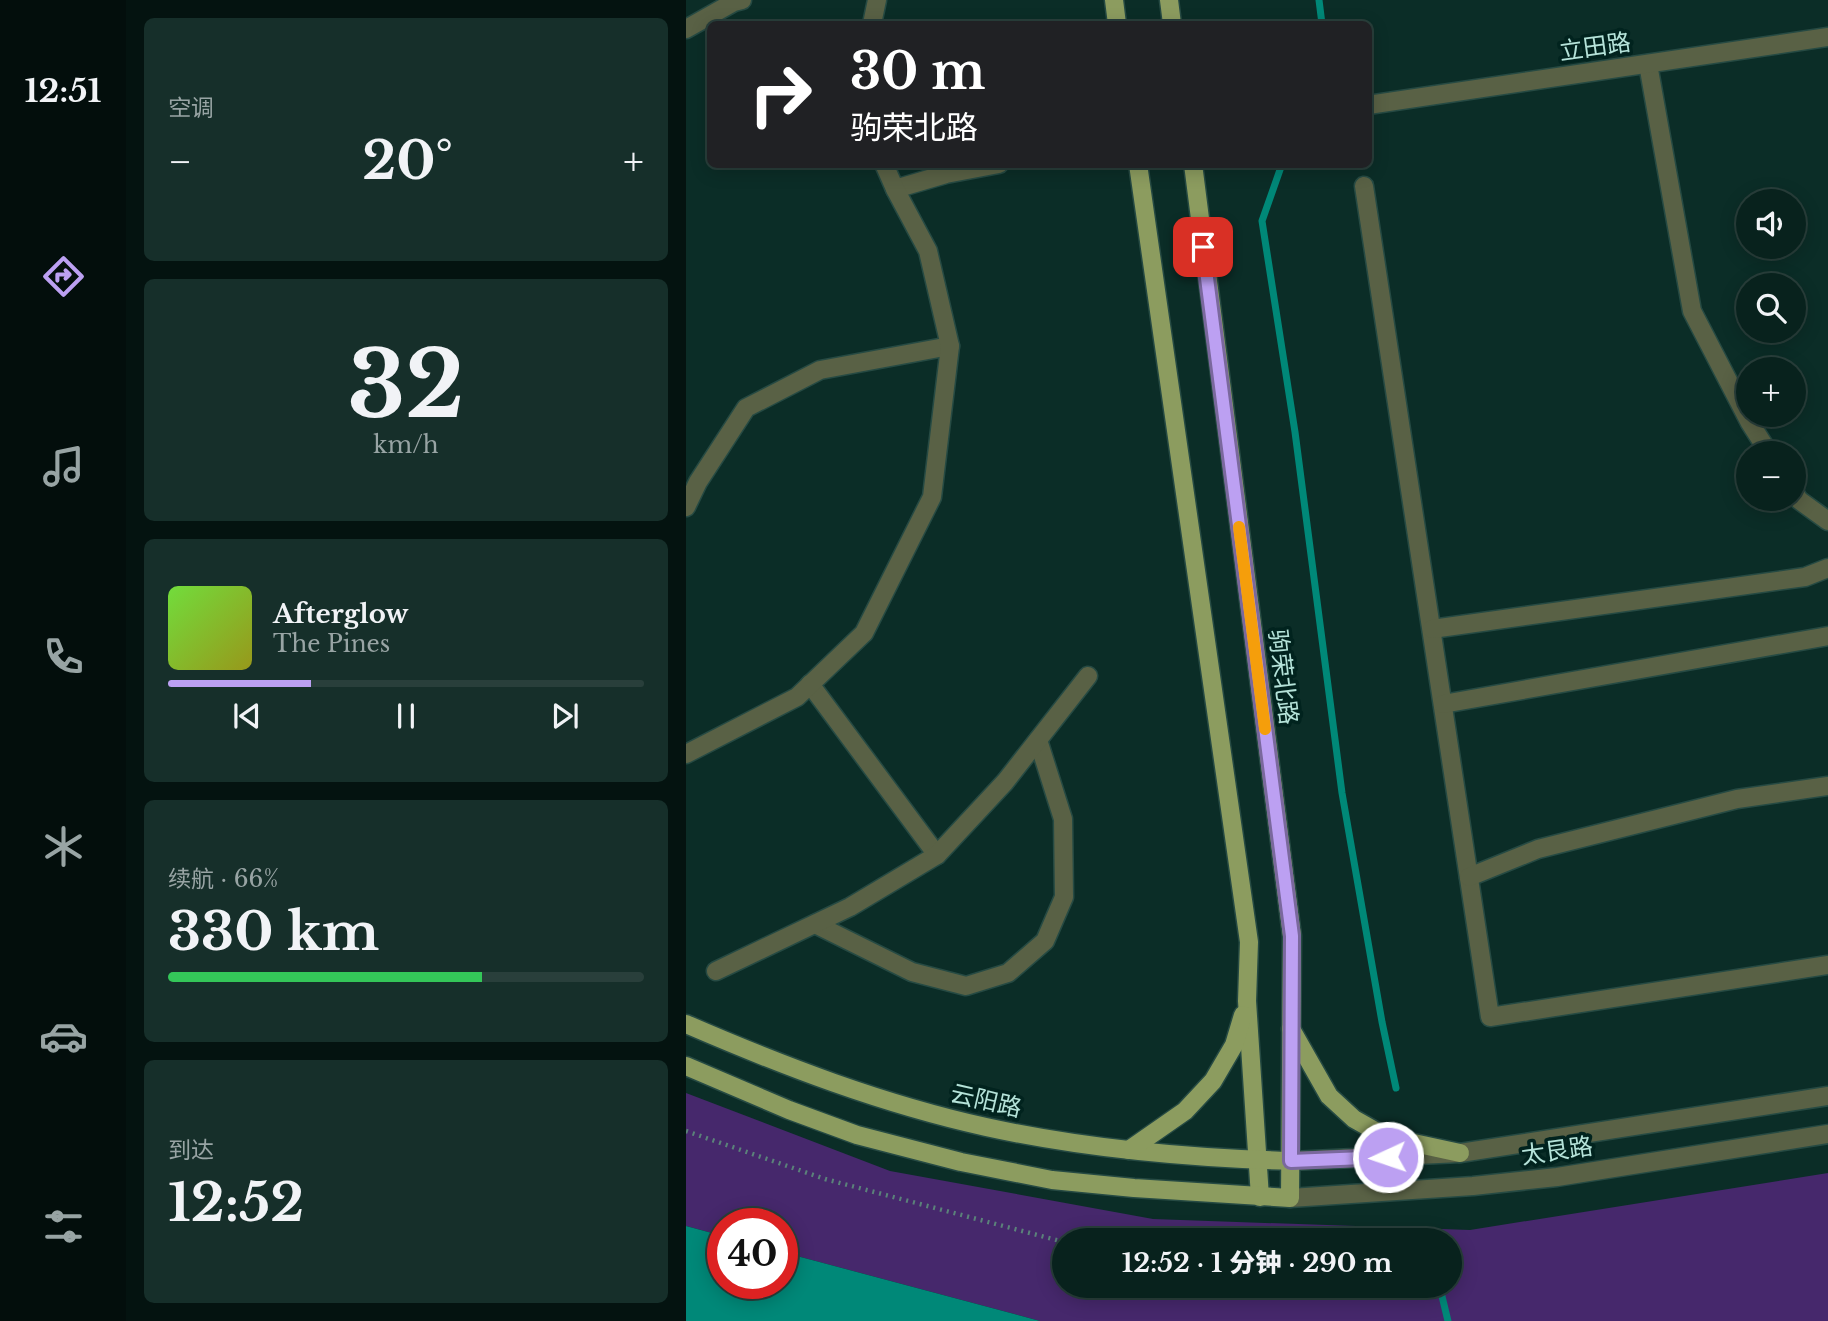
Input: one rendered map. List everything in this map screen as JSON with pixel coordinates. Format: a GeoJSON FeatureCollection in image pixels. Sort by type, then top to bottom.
{"type":"FeatureCollection","features":[{"type":"Feature","properties":{"kind":"main road"},"geometry":{"type":"LineString","coordinates":[[1114,0],[1117,21]]}},
{"type":"Feature","properties":{"kind":"main road"},"geometry":{"type":"LineString","coordinates":[[1168,0],[1172,21]]}},
{"type":"Feature","properties":{"kind":"main road"},"geometry":{"type":"LineString","coordinates":[[1139,168],[1249,942],[1247,1001],[1256,1160],[1266,1201]]}},
{"type":"Feature","properties":{"kind":"main road","name":"驹荣北路"},"geometry":{"type":"LineString","coordinates":[[1194,168],[1292,936],[1290,1198]]}},
{"type":"Feature","properties":{"kind":"main road"},"geometry":{"type":"LineString","coordinates":[[1129,1150],[1185,1111],[1213,1081],[1234,1045],[1247,1001]]}},
{"type":"Feature","properties":{"kind":"main road","name":"云阳路"},"geometry":{"type":"LineString","coordinates":[[686,1024],[782,1065],[848,1089],[986,1127],[1129,1150],[1291,1161]]}},
{"type":"Feature","properties":{"kind":"main road"},"geometry":{"type":"LineString","coordinates":[[1290,1028],[1329,1096],[1354,1119],[1386,1137],[1460,1153]]}},
{"type":"Feature","properties":{"kind":"main road"},"geometry":{"type":"LineString","coordinates":[[686,1066],[767,1101],[857,1135],[961,1162],[1052,1180],[1266,1201],[1290,1198]]}},
{"type":"Feature","properties":{"kind":"street"},"geometry":{"type":"LineString","coordinates":[[686,29],[734,2],[743,0]]}},
{"type":"Feature","properties":{"kind":"street"},"geometry":{"type":"LineString","coordinates":[[873,21],[877,0]]}},
{"type":"Feature","properties":{"kind":"street","name":"立田路"},"geometry":{"type":"LineString","coordinates":[[1372,104],[1828,37]]}},
{"type":"Feature","properties":{"kind":"street"},"geometry":{"type":"LineString","coordinates":[[1648,64],[1692,311],[1761,441]]}},
{"type":"Feature","properties":{"kind":"street"},"geometry":{"type":"LineString","coordinates":[[686,754],[797,697],[864,633],[932,497],[950,346],[928,251],[886,168]]}},
{"type":"Feature","properties":{"kind":"street"},"geometry":{"type":"LineString","coordinates":[[895,189],[978,168]]}},
{"type":"Feature","properties":{"kind":"street"},"geometry":{"type":"LineString","coordinates":[[1364,186],[1490,1017],[1828,964]]}},
{"type":"Feature","properties":{"kind":"street"},"geometry":{"type":"LineString","coordinates":[[686,506],[698,482],[746,408],[820,370],[950,346]]}},
{"type":"Feature","properties":{"kind":"street"},"geometry":{"type":"LineString","coordinates":[[1806,505],[1828,521]]}},
{"type":"Feature","properties":{"kind":"street"},"geometry":{"type":"LineString","coordinates":[[1432,629],[1805,578],[1828,568]]}},
{"type":"Feature","properties":{"kind":"street"},"geometry":{"type":"LineString","coordinates":[[1443,704],[1828,636]]}},
{"type":"Feature","properties":{"kind":"street"},"geometry":{"type":"LineString","coordinates":[[716,971],[849,907],[937,855],[1005,782],[1088,676]]}},
{"type":"Feature","properties":{"kind":"street"},"geometry":{"type":"LineString","coordinates":[[810,684],[937,855]]}},
{"type":"Feature","properties":{"kind":"street"},"geometry":{"type":"LineString","coordinates":[[815,924],[912,972],[966,986],[1008,973],[1045,941],[1064,897],[1063,819],[1038,740]]}},
{"type":"Feature","properties":{"kind":"street"},"geometry":{"type":"LineString","coordinates":[[1469,877],[1538,849],[1737,799],[1828,786]]}},
{"type":"Feature","properties":{"kind":"street","name":"太艮路"},"geometry":{"type":"LineString","coordinates":[[1291,1161],[1460,1153],[1828,1096]]}},
{"type":"Feature","properties":{"kind":"street","name":"太艮路"},"geometry":{"type":"LineString","coordinates":[[1290,1198],[1461,1187],[1558,1177],[1828,1134]]}},
{"type":"Feature","properties":{"kind":"path"},"geometry":{"type":"LineString","coordinates":[[686,1131],[825,1179],[1052,1239]]}},
{"type":"Feature","properties":{"kind":"shaded area"},"geometry":{"type":"Polygon","coordinates":[[[686,1093],[890,1171],[1153,1219],[1412,1228],[1052,1228],[1052,1298],[1462,1298],[1462,1230],[1828,1173],[1828,1321],[1040,1321],[798,1256],[798,1208],[707,1208],[707,1232],[686,1226],[686,1093]]]}},
{"type":"Feature","properties":{"kind":"shaded area"},"geometry":{"type":"Polygon","coordinates":[[[686,1226],[707,1232],[707,1299],[798,1299],[798,1256],[1040,1321],[686,1321],[686,1226]]]}},
{"type":"Feature","properties":{"kind":"waterway"},"geometry":{"type":"LineString","coordinates":[[1319,0],[1322,21]]}},
{"type":"Feature","properties":{"kind":"waterway"},"geometry":{"type":"LineString","coordinates":[[1281,168],[1262,221],[1295,432],[1342,793],[1396,1088]]}},
{"type":"Feature","properties":{"kind":"waterway"},"geometry":{"type":"LineString","coordinates":[[1442,1298],[1448,1321]]}},
{"type":"Feature","properties":{"kind":"slow traffic"},"geometry":{"type":"LineString","coordinates":[[1239,527],[1265,729]]}},
{"type":"Feature","properties":{"kind":"route"},"geometry":{"type":"LineString","coordinates":[[1203,247],[1292,936],[1291,1161],[1388,1157]]}}]}
